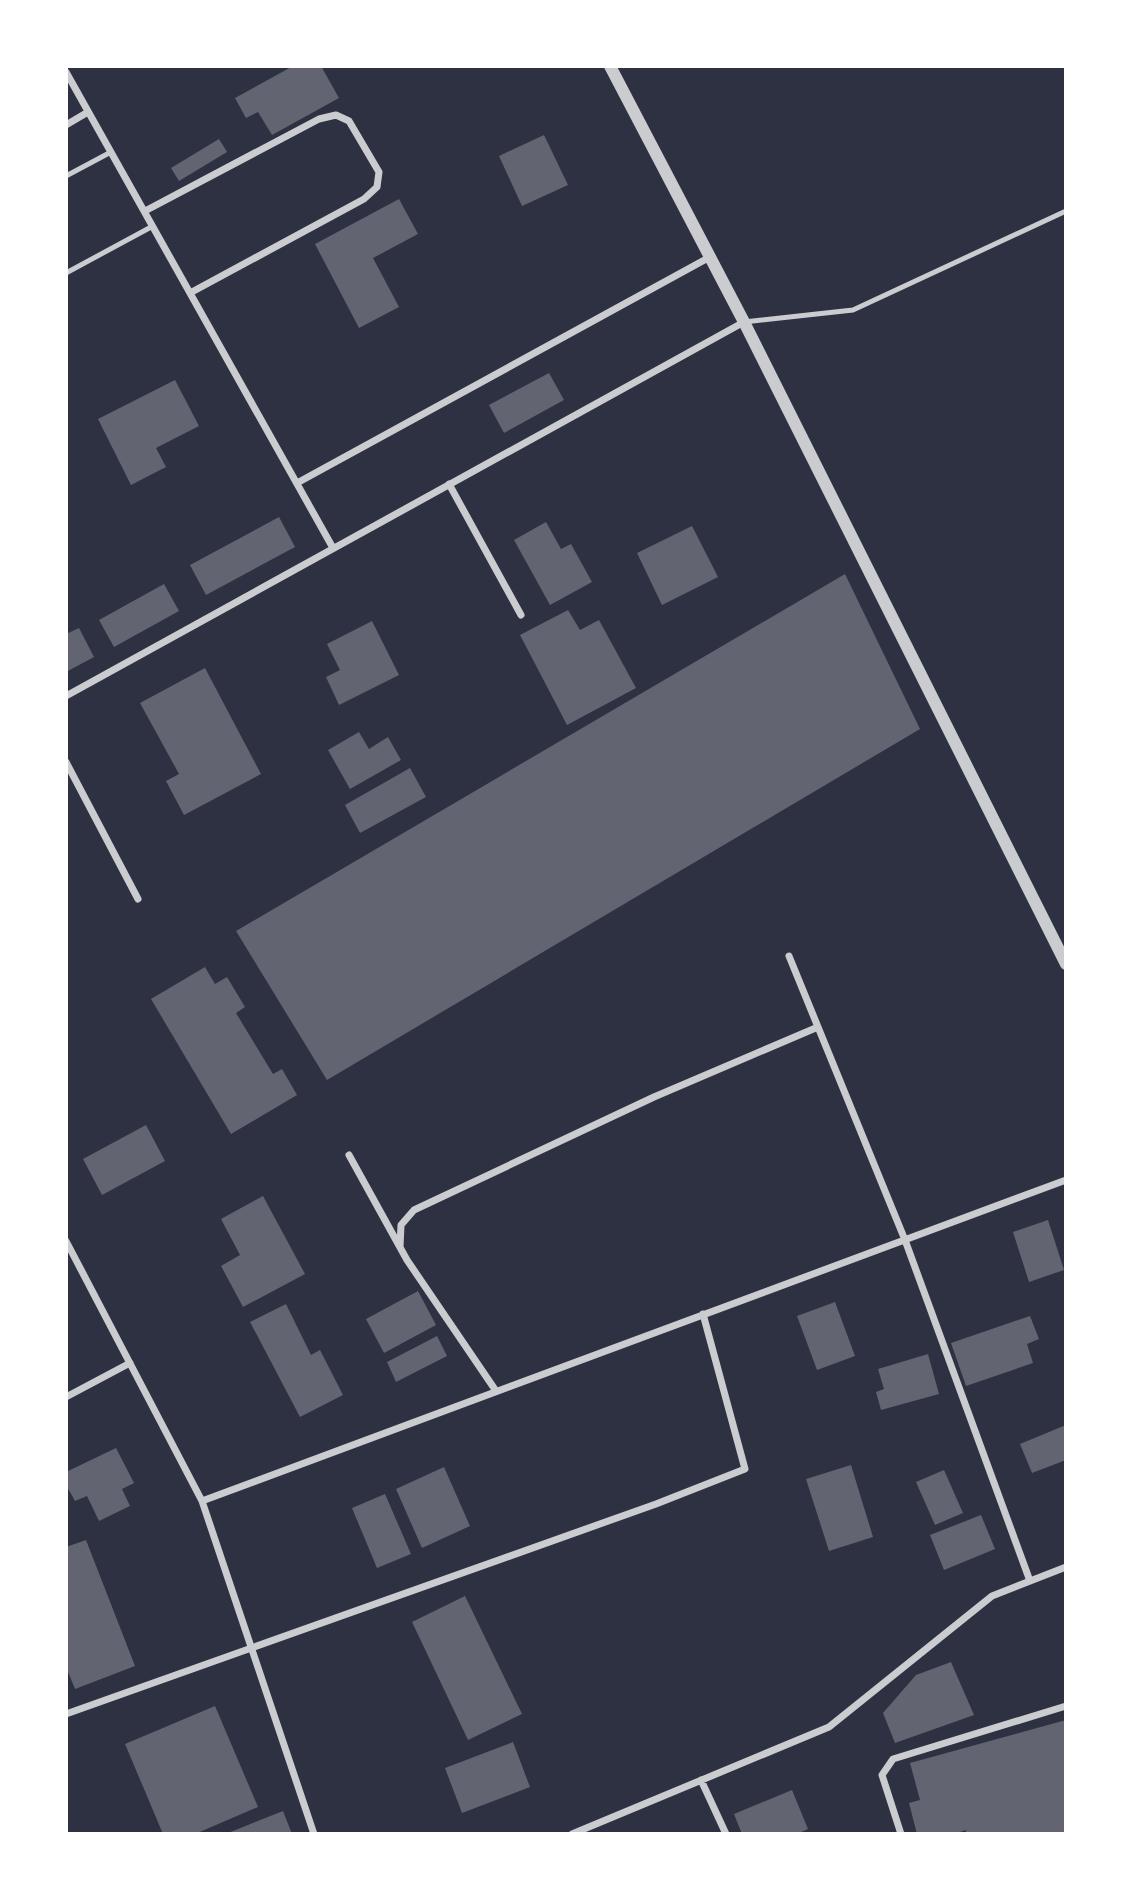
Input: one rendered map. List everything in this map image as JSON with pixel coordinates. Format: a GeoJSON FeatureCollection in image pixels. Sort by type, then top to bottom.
{"type":"FeatureCollection","features":[{"type":"Feature","properties":{"kind":"street"},"geometry":{"type":"LineString","coordinates":[[610,66],[744,322],[1066,964]]}},
{"type":"Feature","properties":{"kind":"street"},"geometry":{"type":"LineString","coordinates":[[66,72],[333,548]]}},
{"type":"Feature","properties":{"kind":"street"},"geometry":{"type":"LineString","coordinates":[[66,125],[88,112]]}},
{"type":"Feature","properties":{"kind":"street"},"geometry":{"type":"LineString","coordinates":[[145,211],[319,119],[336,115],[349,121],[367,149],[379,172],[377,187],[364,199],[190,293]]}},
{"type":"Feature","properties":{"kind":"street"},"geometry":{"type":"LineString","coordinates":[[297,483],[710,257]]}},
{"type":"Feature","properties":{"kind":"street"},"geometry":{"type":"LineString","coordinates":[[66,696],[744,322]]}},
{"type":"Feature","properties":{"kind":"street"},"geometry":{"type":"LineString","coordinates":[[449,484],[521,615]]}},
{"type":"Feature","properties":{"kind":"street"},"geometry":{"type":"LineString","coordinates":[[66,762],[138,899]]}},
{"type":"Feature","properties":{"kind":"street"},"geometry":{"type":"LineString","coordinates":[[789,956],[905,1240],[1030,1581]]}},
{"type":"Feature","properties":{"kind":"street"},"geometry":{"type":"LineString","coordinates":[[400,1247],[401,1225],[414,1210],[654,1097],[818,1027]]}},
{"type":"Feature","properties":{"kind":"street"},"geometry":{"type":"LineString","coordinates":[[349,1155],[400,1247],[496,1391]]}},
{"type":"Feature","properties":{"kind":"street"},"geometry":{"type":"LineString","coordinates":[[202,1500],[1066,1180]]}},
{"type":"Feature","properties":{"kind":"street"},"geometry":{"type":"LineString","coordinates":[[66,1241],[202,1500],[314,1833]]}},
{"type":"Feature","properties":{"kind":"street"},"geometry":{"type":"LineString","coordinates":[[66,1714],[656,1504],[745,1469],[703,1314]]}},
{"type":"Feature","properties":{"kind":"street"},"geometry":{"type":"LineString","coordinates":[[66,1396],[130,1363]]}},
{"type":"Feature","properties":{"kind":"street"},"geometry":{"type":"LineString","coordinates":[[572,1833],[829,1727],[992,1596],[1066,1567]]}},
{"type":"Feature","properties":{"kind":"street"},"geometry":{"type":"LineString","coordinates":[[901,1833],[882,1775],[893,1759],[1066,1706]]}},
{"type":"Feature","properties":{"kind":"street"},"geometry":{"type":"LineString","coordinates":[[701,1780],[726,1833]]}},
{"type":"Feature","properties":{"kind":"lane"},"geometry":{"type":"LineString","coordinates":[[66,176],[111,152]]}},
{"type":"Feature","properties":{"kind":"lane"},"geometry":{"type":"LineString","coordinates":[[744,322],[853,310],[1066,211]]}},
{"type":"Feature","properties":{"kind":"lane"},"geometry":{"type":"LineString","coordinates":[[66,273],[153,226]]}},
{"type":"Feature","properties":{"kind":"building"},"geometry":{"type":"Polygon","coordinates":[[[293,66],[321,66],[339,98],[272,135],[258,112],[246,118],[235,98],[293,66]]]}},
{"type":"Feature","properties":{"kind":"building"},"geometry":{"type":"Polygon","coordinates":[[[544,135],[568,185],[522,206],[499,156],[544,135]]]}},
{"type":"Feature","properties":{"kind":"building"},"geometry":{"type":"Polygon","coordinates":[[[219,139],[227,152],[179,181],[171,168],[219,139]]]}},
{"type":"Feature","properties":{"kind":"building"},"geometry":{"type":"Polygon","coordinates":[[[399,199],[418,234],[373,258],[399,307],[359,328],[315,244],[399,199]]]}},
{"type":"Feature","properties":{"kind":"building"},"geometry":{"type":"Polygon","coordinates":[[[549,373],[564,400],[504,433],[489,405],[549,373]]]}},
{"type":"Feature","properties":{"kind":"building"},"geometry":{"type":"Polygon","coordinates":[[[175,380],[199,426],[156,448],[166,467],[131,485],[98,419],[175,380]]]}},
{"type":"Feature","properties":{"kind":"building"},"geometry":{"type":"Polygon","coordinates":[[[279,517],[295,547],[206,595],[190,565],[279,517]]]}},
{"type":"Feature","properties":{"kind":"building"},"geometry":{"type":"Polygon","coordinates":[[[546,522],[561,549],[571,544],[592,582],[550,605],[514,540],[546,522]]]}},
{"type":"Feature","properties":{"kind":"building"},"geometry":{"type":"Polygon","coordinates":[[[692,526],[718,577],[662,605],[637,553],[692,526]]]}},
{"type":"Feature","properties":{"kind":"building"},"geometry":{"type":"Polygon","coordinates":[[[845,574],[920,729],[327,1080],[236,931],[845,574]]]}},
{"type":"Feature","properties":{"kind":"building"},"geometry":{"type":"Polygon","coordinates":[[[164,584],[179,611],[114,647],[99,620],[164,584]]]}},
{"type":"Feature","properties":{"kind":"building"},"geometry":{"type":"Polygon","coordinates":[[[568,610],[580,630],[599,620],[636,688],[567,725],[520,635],[568,610]]]}},
{"type":"Feature","properties":{"kind":"building"},"geometry":{"type":"Polygon","coordinates":[[[372,621],[399,675],[339,705],[326,677],[340,670],[327,644],[372,621]]]}},
{"type":"Feature","properties":{"kind":"building"},"geometry":{"type":"Polygon","coordinates":[[[79,628],[94,657],[66,672],[66,634],[79,628]]]}},
{"type":"Feature","properties":{"kind":"building"},"geometry":{"type":"Polygon","coordinates":[[[205,668],[261,774],[184,815],[166,781],[179,774],[140,703],[205,668]]]}},
{"type":"Feature","properties":{"kind":"building"},"geometry":{"type":"Polygon","coordinates":[[[359,732],[369,749],[388,737],[401,760],[350,789],[328,750],[359,732]]]}},
{"type":"Feature","properties":{"kind":"building"},"geometry":{"type":"Polygon","coordinates":[[[410,768],[426,797],[360,833],[345,805],[410,768]]]}},
{"type":"Feature","properties":{"kind":"building"},"geometry":{"type":"Polygon","coordinates":[[[205,967],[215,984],[227,977],[245,1007],[236,1013],[273,1074],[282,1069],[297,1095],[231,1134],[151,999],[205,967]]]}},
{"type":"Feature","properties":{"kind":"building"},"geometry":{"type":"Polygon","coordinates":[[[146,1125],[165,1161],[102,1195],[83,1159],[146,1125]]]}},
{"type":"Feature","properties":{"kind":"building"},"geometry":{"type":"Polygon","coordinates":[[[263,1196],[305,1274],[243,1307],[221,1266],[240,1255],[221,1219],[263,1196]]]}},
{"type":"Feature","properties":{"kind":"building"},"geometry":{"type":"Polygon","coordinates":[[[1048,1220],[1064,1270],[1029,1282],[1013,1232],[1048,1220]]]}},
{"type":"Feature","properties":{"kind":"building"},"geometry":{"type":"Polygon","coordinates":[[[418,1291],[436,1325],[384,1353],[366,1319],[418,1291]]]}},
{"type":"Feature","properties":{"kind":"building"},"geometry":{"type":"Polygon","coordinates":[[[835,1302],[855,1356],[817,1370],[797,1316],[835,1302]]]}},
{"type":"Feature","properties":{"kind":"building"},"geometry":{"type":"Polygon","coordinates":[[[286,1304],[311,1355],[320,1350],[343,1395],[300,1417],[250,1322],[286,1304]]]}},
{"type":"Feature","properties":{"kind":"building"},"geometry":{"type":"Polygon","coordinates":[[[1030,1316],[1039,1339],[1027,1344],[1033,1363],[966,1386],[951,1343],[1030,1316]]]}},
{"type":"Feature","properties":{"kind":"building"},"geometry":{"type":"Polygon","coordinates":[[[437,1336],[447,1356],[396,1382],[387,1362],[437,1336]]]}},
{"type":"Feature","properties":{"kind":"building"},"geometry":{"type":"Polygon","coordinates":[[[928,1354],[939,1394],[881,1410],[876,1392],[884,1389],[878,1369],[928,1354]]]}},
{"type":"Feature","properties":{"kind":"building"},"geometry":{"type":"Polygon","coordinates":[[[1066,1425],[1066,1460],[1032,1473],[1020,1444],[1066,1425]]]}},
{"type":"Feature","properties":{"kind":"building"},"geometry":{"type":"Polygon","coordinates":[[[116,1448],[134,1483],[122,1489],[130,1506],[99,1521],[87,1496],[75,1501],[66,1485],[66,1472],[116,1448]]]}},
{"type":"Feature","properties":{"kind":"building"},"geometry":{"type":"Polygon","coordinates":[[[851,1465],[873,1537],[829,1551],[806,1479],[851,1465]]]}},
{"type":"Feature","properties":{"kind":"building"},"geometry":{"type":"Polygon","coordinates":[[[444,1467],[470,1526],[422,1548],[396,1489],[444,1467]]]}},
{"type":"Feature","properties":{"kind":"building"},"geometry":{"type":"Polygon","coordinates":[[[944,1470],[963,1513],[935,1525],[916,1482],[944,1470]]]}},
{"type":"Feature","properties":{"kind":"building"},"geometry":{"type":"Polygon","coordinates":[[[385,1494],[411,1554],[377,1568],[352,1508],[385,1494]]]}},
{"type":"Feature","properties":{"kind":"building"},"geometry":{"type":"Polygon","coordinates":[[[981,1515],[995,1549],[944,1570],[930,1535],[981,1515]]]}},
{"type":"Feature","properties":{"kind":"building"},"geometry":{"type":"Polygon","coordinates":[[[86,1540],[135,1666],[75,1689],[66,1667],[66,1547],[86,1540]]]}},
{"type":"Feature","properties":{"kind":"building"},"geometry":{"type":"Polygon","coordinates":[[[465,1596],[522,1714],[468,1740],[412,1622],[465,1596]]]}},
{"type":"Feature","properties":{"kind":"building"},"geometry":{"type":"Polygon","coordinates":[[[951,1662],[974,1715],[895,1743],[883,1713],[916,1675],[951,1662]]]}},
{"type":"Feature","properties":{"kind":"building"},"geometry":{"type":"Polygon","coordinates":[[[215,1706],[258,1807],[195,1834],[163,1834],[125,1744],[215,1706]]]}},
{"type":"Feature","properties":{"kind":"building"},"geometry":{"type":"Polygon","coordinates":[[[1066,1720],[1066,1834],[966,1834],[966,1830],[954,1834],[917,1834],[909,1803],[920,1800],[910,1763],[1066,1720]]]}},
{"type":"Feature","properties":{"kind":"building"},"geometry":{"type":"Polygon","coordinates":[[[513,1742],[530,1787],[462,1813],[445,1768],[513,1742]]]}},
{"type":"Feature","properties":{"kind":"building"},"geometry":{"type":"Polygon","coordinates":[[[792,1790],[808,1829],[797,1834],[742,1834],[734,1814],[792,1790]]]}},
{"type":"Feature","properties":{"kind":"building"},"geometry":{"type":"Polygon","coordinates":[[[283,1811],[292,1834],[228,1834],[228,1833],[283,1811]]]}}]}
